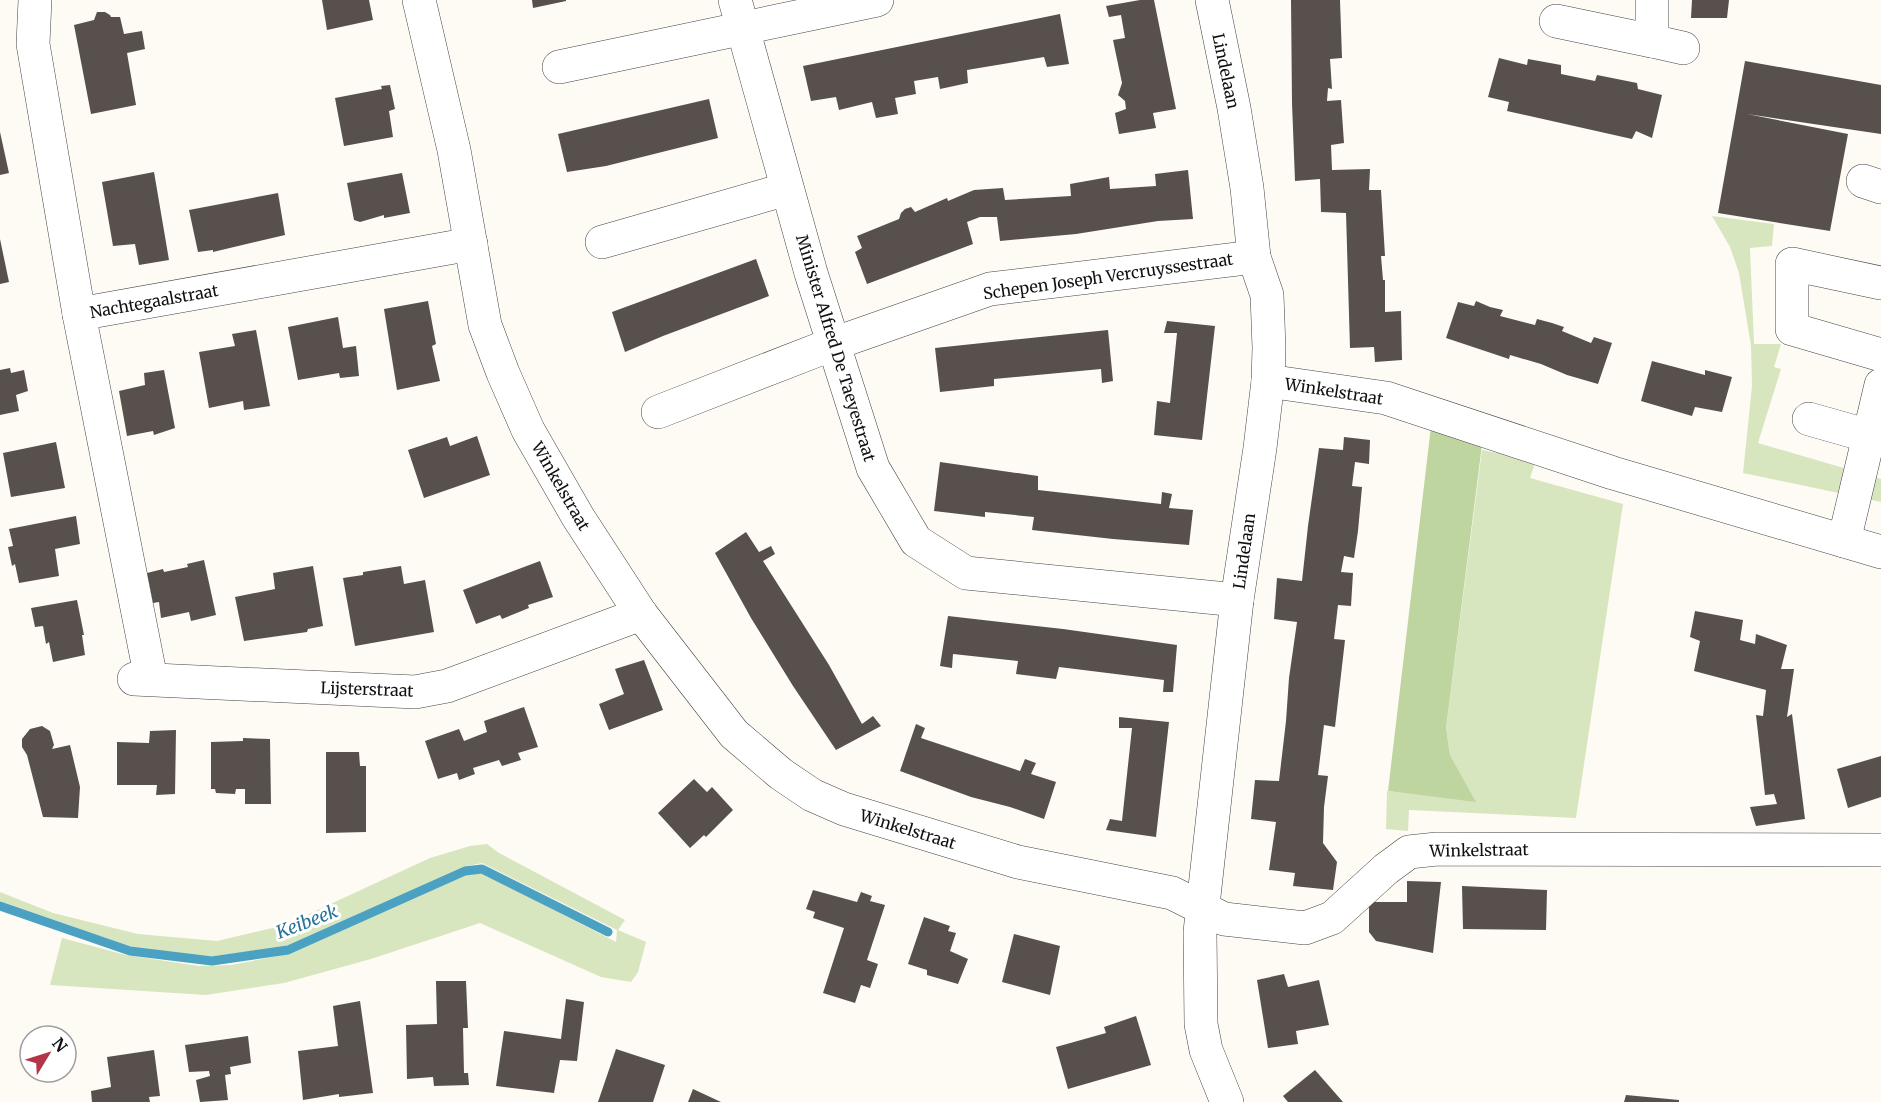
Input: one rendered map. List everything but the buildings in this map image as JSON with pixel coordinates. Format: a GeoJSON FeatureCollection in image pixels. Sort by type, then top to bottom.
{"type":"FeatureCollection","features":[{"type":"Feature","properties":{"kind":"street","name":"Nachtegaalstraat"},"geometry":{"type":"LineString","coordinates":[[35,0],[33,44],[79,315],[471,244]]}},
{"type":"Feature","properties":{"kind":"street","name":"Winkelstraat"},"geometry":{"type":"LineString","coordinates":[[419,0],[454,150],[485,325],[528,430],[578,517],[641,614],[734,734],[781,774],[812,795],[844,809],[1018,862],[1172,893],[1224,919],[1305,928],[1332,918],[1386,869],[1409,852],[1416,851],[1437,849],[1881,850]]}},
{"type":"Feature","properties":{"kind":"street"},"geometry":{"type":"LineString","coordinates":[[559,67],[738,14],[877,0]]}},
{"type":"Feature","properties":{"kind":"street","name":"Lindelaan"},"geometry":{"type":"LineString","coordinates":[[1212,0],[1234,108],[1247,188],[1254,257],[1267,295],[1269,348],[1268,381],[1237,600],[1200,932],[1201,1024],[1206,1050],[1227,1102]]}},
{"type":"Feature","properties":{"kind":"street"},"geometry":{"type":"LineString","coordinates":[[1652,0],[1652,41]]}},
{"type":"Feature","properties":{"kind":"street","name":"Minister Alfred De Taeyestraat"},"geometry":{"type":"LineString","coordinates":[[738,14],[833,344],[873,468],[916,541],[966,573],[1237,600]]}},
{"type":"Feature","properties":{"kind":"street"},"geometry":{"type":"LineString","coordinates":[[1556,21],[1683,48]]}},
{"type":"Feature","properties":{"kind":"street"},"geometry":{"type":"LineString","coordinates":[[602,242],[787,189]]}},
{"type":"Feature","properties":{"kind":"street","name":"Schepen Joseph Vercruyssestraat"},"geometry":{"type":"LineString","coordinates":[[658,412],[833,344],[990,289],[1254,257]]}},
{"type":"Feature","properties":{"kind":"street"},"geometry":{"type":"LineString","coordinates":[[1881,283],[1792,264],[1792,329],[1881,355]]}},
{"type":"Feature","properties":{"kind":"street","name":"Lijsterstraat"},"geometry":{"type":"LineString","coordinates":[[79,315],[142,679],[415,692],[447,686],[641,614]]}},
{"type":"Feature","properties":{"kind":"street","name":"Winkelstraat"},"geometry":{"type":"LineString","coordinates":[[1268,381],[1386,398],[1613,473],[1881,552]]}},
{"type":"Feature","properties":{"kind":"street"},"geometry":{"type":"LineString","coordinates":[[1844,541],[1875,438],[1881,385]]}},
{"type":"Feature","properties":{"kind":"street"},"geometry":{"type":"LineString","coordinates":[[1809,419],[1875,438]]}},
{"type":"Feature","properties":{"kind":"green space"},"geometry":{"type":"Polygon","coordinates":[[[1712,216],[1774,224],[1772,246],[1750,248],[1754,344],[1781,344],[1774,367],[1781,369],[1758,443],[1881,479],[1881,502],[1743,473],[1752,386],[1751,346],[1739,273],[1730,247],[1712,216]]]}},
{"type":"Feature","properties":{"kind":"green space"},"geometry":{"type":"Polygon","coordinates":[[[1432,418],[1484,429],[1446,728],[1450,755],[1476,802],[1388,791],[1432,418]]]}},
{"type":"Feature","properties":{"kind":"green space"},"geometry":{"type":"Polygon","coordinates":[[[1482,450],[1536,460],[1530,478],[1623,504],[1576,818],[1409,810],[1408,831],[1386,829],[1387,791],[1475,801],[1450,755],[1446,728],[1482,450]]]}},
{"type":"Feature","properties":{"kind":"green space"},"geometry":{"type":"Polygon","coordinates":[[[487,844],[499,853],[625,920],[618,930],[646,942],[638,972],[631,982],[601,977],[480,923],[371,959],[284,983],[206,995],[50,985],[62,938],[126,955],[199,966],[231,965],[288,954],[473,872],[484,874],[616,942],[617,930],[482,863],[468,866],[288,946],[209,957],[132,947],[0,901],[0,892],[53,913],[138,934],[217,941],[285,925],[430,858],[470,846],[487,844]]]}},
{"type":"Feature","properties":{"kind":"waterway","name":"Keibeek"},"geometry":{"type":"LineString","coordinates":[[0,906],[130,951],[212,961],[288,950],[465,871],[482,869],[608,932]]}}]}
